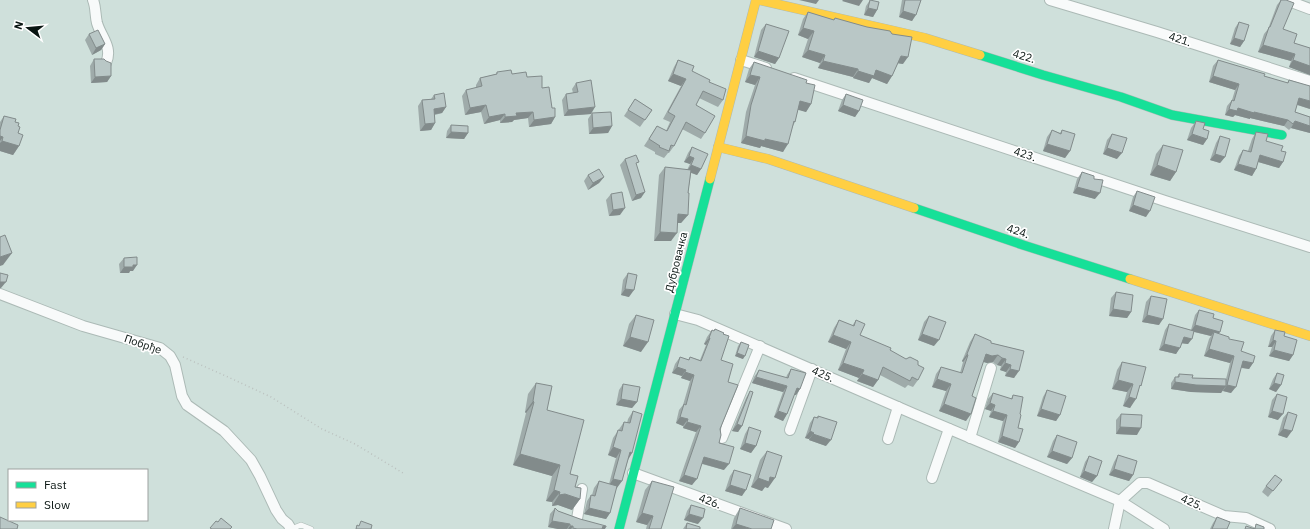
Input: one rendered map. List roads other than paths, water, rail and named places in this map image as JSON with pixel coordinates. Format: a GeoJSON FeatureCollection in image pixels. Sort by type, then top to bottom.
{"type":"FeatureCollection","features":[{"type":"Feature","properties":{"kind":"street"},"geometry":{"type":"LineString","coordinates":[[93,0],[97,24],[106,44],[109,56],[106,63]]}},
{"type":"Feature","properties":{"kind":"street","name":"Дубровачка"},"geometry":{"type":"LineString","coordinates":[[616,528],[633,473],[697,224],[705,202],[718,146],[758,0]]}},
{"type":"Feature","properties":{"kind":"street","name":"422."},"geometry":{"type":"LineString","coordinates":[[758,0],[925,38],[1043,75],[1121,97],[1172,115],[1282,135]]}},
{"type":"Feature","properties":{"kind":"street","name":"421."},"geometry":{"type":"LineString","coordinates":[[1050,0],[1157,32],[1310,81]]}},
{"type":"Feature","properties":{"kind":"street"},"geometry":{"type":"LineString","coordinates":[[1286,0],[1310,9]]}},
{"type":"Feature","properties":{"kind":"street","name":"423."},"geometry":{"type":"LineString","coordinates":[[741,60],[1165,201],[1310,247]]}},
{"type":"Feature","properties":{"kind":"street","name":"424."},"geometry":{"type":"LineString","coordinates":[[718,146],[768,159],[1023,245],[1310,336]]}},
{"type":"Feature","properties":{"kind":"street","name":"Побрђе"},"geometry":{"type":"LineString","coordinates":[[0,294],[83,326],[160,348],[170,356],[174,365],[182,396],[187,405],[224,431],[251,460],[276,510],[291,529]]}},
{"type":"Feature","properties":{"kind":"street","name":"425."},"geometry":{"type":"LineString","coordinates":[[675,314],[698,320],[760,346],[949,429],[1120,501],[1164,529]]}},
{"type":"Feature","properties":{"kind":"street"},"geometry":{"type":"LineString","coordinates":[[722,438],[760,346]]}},
{"type":"Feature","properties":{"kind":"street"},"geometry":{"type":"LineString","coordinates":[[970,438],[991,368]]}},
{"type":"Feature","properties":{"kind":"street"},"geometry":{"type":"LineString","coordinates":[[790,430],[812,369]]}},
{"type":"Feature","properties":{"kind":"street"},"geometry":{"type":"LineString","coordinates":[[888,439],[898,407]]}},
{"type":"Feature","properties":{"kind":"street"},"geometry":{"type":"LineString","coordinates":[[932,478],[949,429]]}},
{"type":"Feature","properties":{"kind":"street","name":"426."},"geometry":{"type":"LineString","coordinates":[[633,473],[786,529]]}},
{"type":"Feature","properties":{"kind":"street","name":"425."},"geometry":{"type":"LineString","coordinates":[[1120,501],[1140,483],[1148,483],[1224,516],[1246,518],[1270,529]]}},
{"type":"Feature","properties":{"kind":"street"},"geometry":{"type":"LineString","coordinates":[[582,489],[574,517],[588,522]]}},
{"type":"Feature","properties":{"kind":"street"},"geometry":{"type":"LineString","coordinates":[[1114,529],[1120,501]]}},
{"type":"Feature","properties":{"kind":"lane"},"geometry":{"type":"LineString","coordinates":[[291,529],[301,525],[311,529]]}}]}
